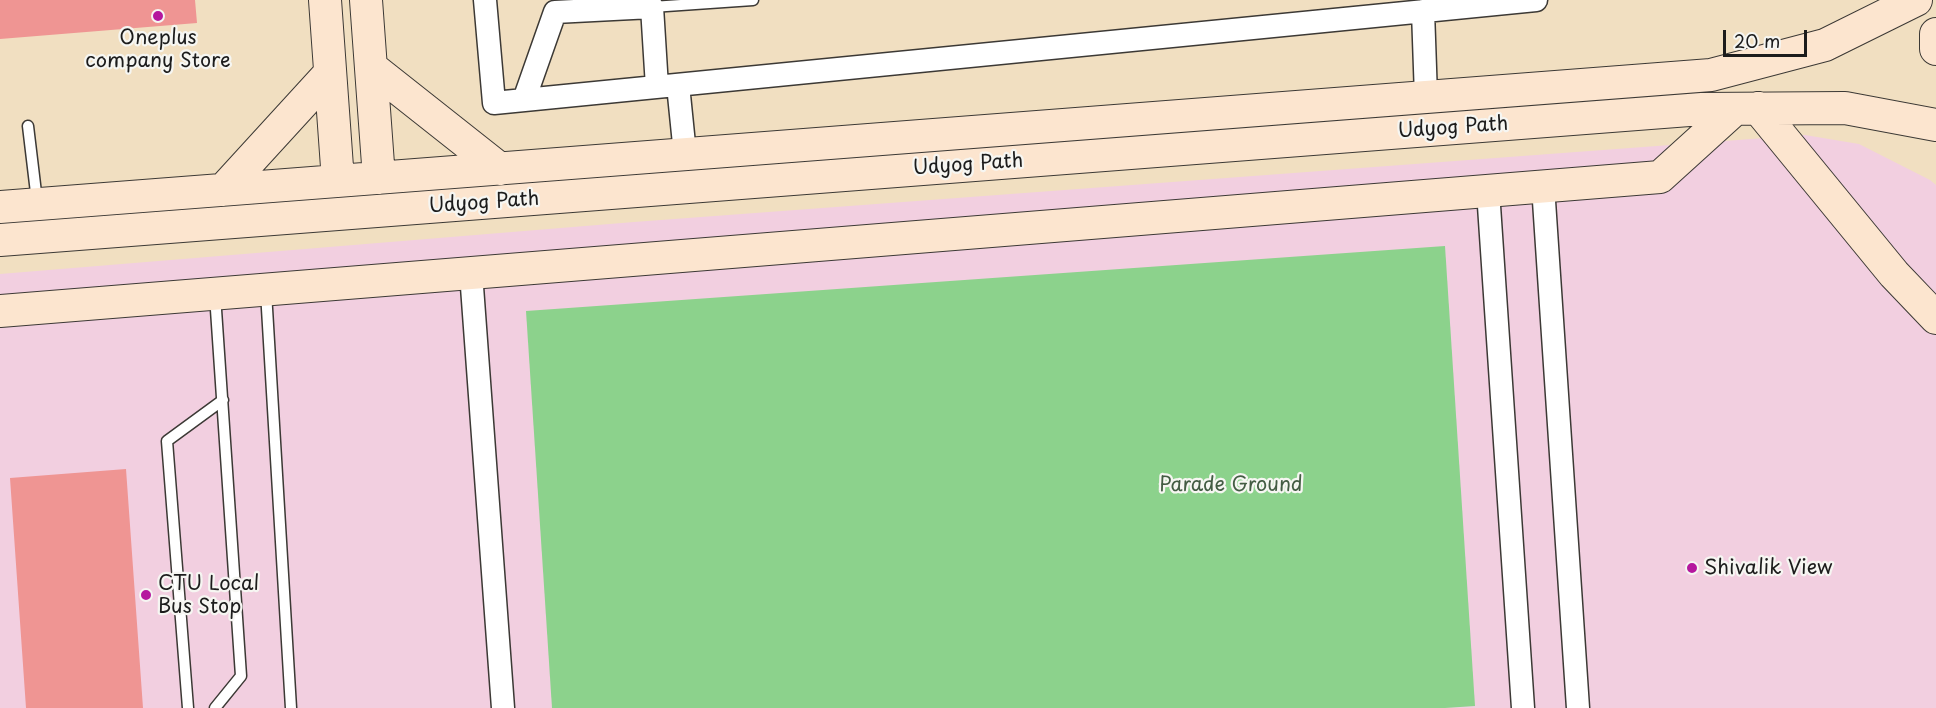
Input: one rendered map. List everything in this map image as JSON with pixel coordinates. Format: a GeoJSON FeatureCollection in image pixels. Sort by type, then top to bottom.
{"type":"FeatureCollection","features":[{"type":"Feature","properties":{"kind":"main road"},"geometry":{"type":"LineString","coordinates":[[325,0],[338,181]]}},
{"type":"Feature","properties":{"kind":"main road"},"geometry":{"type":"LineString","coordinates":[[366,0],[379,178]]}},
{"type":"Feature","properties":{"kind":"main road"},"geometry":{"type":"LineString","coordinates":[[1851,32],[1874,0]]}},
{"type":"Feature","properties":{"kind":"main road","name":"Udyog Path"},"geometry":{"type":"LineString","coordinates":[[0,207],[1711,75],[1825,45],[1916,0]]}},
{"type":"Feature","properties":{"kind":"main road"},"geometry":{"type":"LineString","coordinates":[[1936,34],[1936,49]]}},
{"type":"Feature","properties":{"kind":"main road"},"geometry":{"type":"LineString","coordinates":[[371,67],[500,169]]}},
{"type":"Feature","properties":{"kind":"main road"},"geometry":{"type":"LineString","coordinates":[[223,190],[330,73]]}},
{"type":"Feature","properties":{"kind":"main road"},"geometry":{"type":"LineString","coordinates":[[0,310],[1660,177],[1746,108],[1936,318]]}},
{"type":"Feature","properties":{"kind":"main road","name":"Udyog Path"},"geometry":{"type":"LineString","coordinates":[[0,240],[1678,111],[1845,108],[1936,125]]}},
{"type":"Feature","properties":{"kind":"street"},"geometry":{"type":"LineString","coordinates":[[484,0],[494,103],[1536,0]]}},
{"type":"Feature","properties":{"kind":"street"},"geometry":{"type":"LineString","coordinates":[[524,100],[555,12],[652,7],[685,154]]}},
{"type":"Feature","properties":{"kind":"street"},"geometry":{"type":"LineString","coordinates":[[1423,11],[1426,97]]}},
{"type":"Feature","properties":{"kind":"street"},"geometry":{"type":"LineString","coordinates":[[1543,186],[1578,708]]}},
{"type":"Feature","properties":{"kind":"street"},"geometry":{"type":"LineString","coordinates":[[1488,191],[1523,708]]}},
{"type":"Feature","properties":{"kind":"street"},"geometry":{"type":"LineString","coordinates":[[471,273],[503,708]]}},
{"type":"Feature","properties":{"kind":"lane"},"geometry":{"type":"LineString","coordinates":[[652,7],[753,0]]}},
{"type":"Feature","properties":{"kind":"lane"},"geometry":{"type":"LineString","coordinates":[[28,126],[38,204]]}},
{"type":"Feature","properties":{"kind":"lane"},"geometry":{"type":"LineString","coordinates":[[266,289],[291,708]]}},
{"type":"Feature","properties":{"kind":"lane"},"geometry":{"type":"LineString","coordinates":[[215,293],[241,676],[215,708]]}},
{"type":"Feature","properties":{"kind":"lane"},"geometry":{"type":"LineString","coordinates":[[188,708],[168,441],[223,400]]}},
{"type":"Feature","properties":{"kind":"shaded area"},"geometry":{"type":"Polygon","coordinates":[[[1805,135],[1859,144],[1936,185],[1936,708],[0,708],[0,274],[634,222],[1805,135]]]}},
{"type":"Feature","properties":{"kind":"green space","name":"Parade Ground"},"geometry":{"type":"Polygon","coordinates":[[[1445,246],[1475,706],[1445,708],[552,708],[526,311],[1445,246]]]}},
{"type":"Feature","properties":{"kind":"building"},"geometry":{"type":"Polygon","coordinates":[[[0,0],[195,0],[197,23],[0,39],[0,0]]]}},
{"type":"Feature","properties":{"kind":"building"},"geometry":{"type":"Polygon","coordinates":[[[126,469],[143,708],[26,708],[10,478],[126,469]]]}},
{"type":"Feature","properties":{"kind":"place","name":"Oneplus company Store"},"geometry":{"type":"Point","coordinates":[158,16]}},
{"type":"Feature","properties":{"kind":"place","name":"Shivalik View"},"geometry":{"type":"Point","coordinates":[1692,568]}},
{"type":"Feature","properties":{"kind":"place","name":"CTU Local Bus Stop"},"geometry":{"type":"Point","coordinates":[146,595]}}]}
